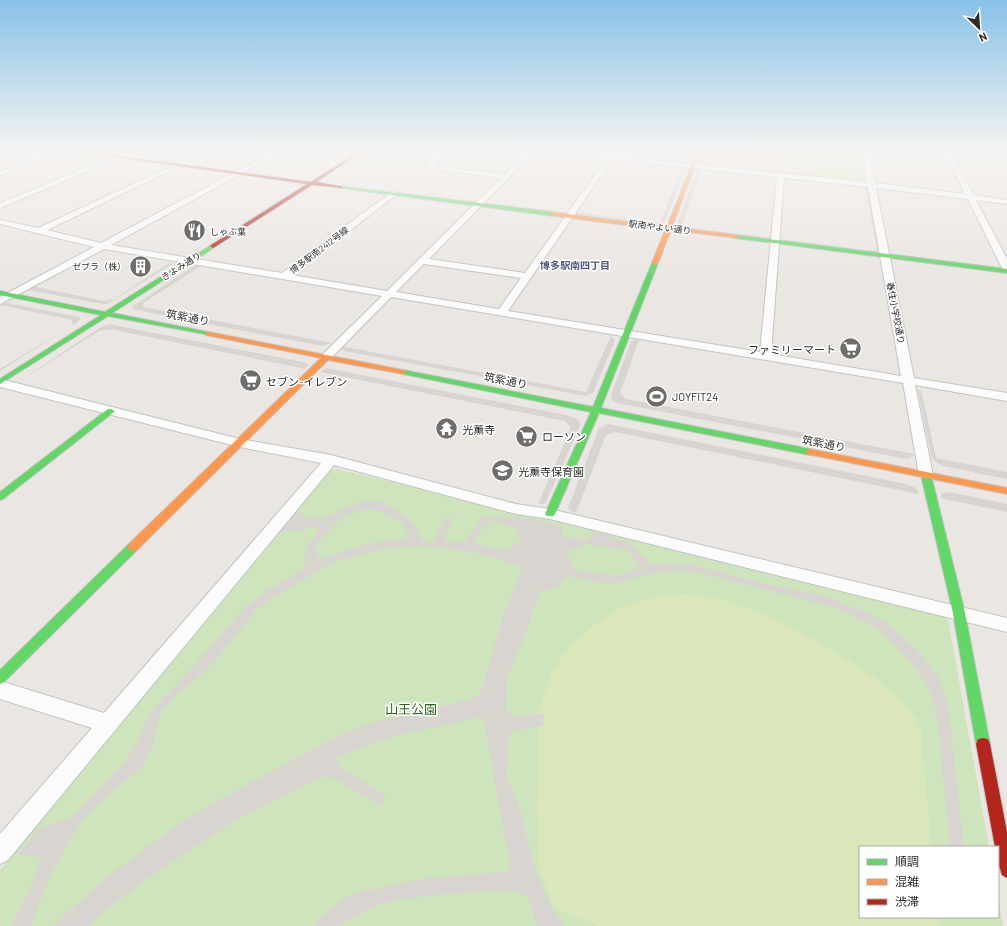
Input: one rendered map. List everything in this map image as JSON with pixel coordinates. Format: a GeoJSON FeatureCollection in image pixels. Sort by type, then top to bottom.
{"type":"FeatureCollection","features":[{"type":"Feature","properties":{"kind":"street"},"geometry":{"type":"LineString","coordinates":[[0,206],[28,194]]}},
{"type":"Feature","properties":{"kind":"street"},"geometry":{"type":"LineString","coordinates":[[39,231],[117,194]]}},
{"type":"Feature","properties":{"kind":"street"},"geometry":{"type":"LineString","coordinates":[[0,302],[199,194]]}},
{"type":"Feature","properties":{"kind":"street","name":"きよみ通り"},"geometry":{"type":"LineString","coordinates":[[0,383],[294,194]]}},
{"type":"Feature","properties":{"kind":"street","name":"博多駅南2412号線"},"geometry":{"type":"LineString","coordinates":[[283,277],[391,194]]}},
{"type":"Feature","properties":{"kind":"street","name":"駅南やよい通り"},"geometry":{"type":"LineString","coordinates":[[402,194],[1007,271]]}},
{"type":"Feature","properties":{"kind":"street"},"geometry":{"type":"LineString","coordinates":[[0,678],[240,443],[488,194]]}},
{"type":"Feature","properties":{"kind":"street"},"geometry":{"type":"LineString","coordinates":[[501,313],[584,194]]}},
{"type":"Feature","properties":{"kind":"street"},"geometry":{"type":"LineString","coordinates":[[550,514],[596,410],[682,194]]}},
{"type":"Feature","properties":{"kind":"street"},"geometry":{"type":"LineString","coordinates":[[765,357],[780,194]]}},
{"type":"Feature","properties":{"kind":"street","name":"春住小学校通り"},"geometry":{"type":"LineString","coordinates":[[874,194],[926,475]]}},
{"type":"Feature","properties":{"kind":"street"},"geometry":{"type":"LineString","coordinates":[[947,194],[1007,202]]}},
{"type":"Feature","properties":{"kind":"street"},"geometry":{"type":"LineString","coordinates":[[969,194],[1007,268]]}},
{"type":"Feature","properties":{"kind":"street"},"geometry":{"type":"LineString","coordinates":[[0,222],[102,246],[188,261],[1007,397]]}},
{"type":"Feature","properties":{"kind":"street"},"geometry":{"type":"LineString","coordinates":[[422,261],[527,276]]}},
{"type":"Feature","properties":{"kind":"street","name":"筑紫通り"},"geometry":{"type":"LineString","coordinates":[[0,293],[1007,491]]}},
{"type":"Feature","properties":{"kind":"street"},"geometry":{"type":"LineString","coordinates":[[0,383],[240,443],[331,460],[516,509],[550,514],[1007,624]]}},
{"type":"Feature","properties":{"kind":"street"},"geometry":{"type":"LineString","coordinates":[[0,497],[111,411]]}},
{"type":"Feature","properties":{"kind":"street"},"geometry":{"type":"LineString","coordinates":[[0,852],[331,460]]}},
{"type":"Feature","properties":{"kind":"street"},"geometry":{"type":"LineString","coordinates":[[926,475],[959,613],[1007,870]]}},
{"type":"Feature","properties":{"kind":"street"},"geometry":{"type":"LineString","coordinates":[[0,690],[108,724]]}},
{"type":"Feature","properties":{"kind":"green space","name":"山王公園"},"geometry":{"type":"Polygon","coordinates":[[[337,469],[947,614],[989,846],[859,846],[859,918],[999,918],[999,905],[1003,926],[0,926],[0,870],[324,473],[337,469]]]}},
{"type":"Feature","properties":{"kind":"green space"},"geometry":{"type":"Polygon","coordinates":[[[687,594],[719,599],[736,603],[770,617],[846,658],[871,675],[893,693],[910,710],[920,727],[922,735],[923,760],[932,846],[859,846],[859,918],[939,918],[940,926],[597,926],[554,908],[539,869],[537,812],[538,715],[550,675],[568,648],[595,624],[618,609],[657,596],[687,594]]]}},
{"type":"Feature","properties":{"kind":"shaded area"},"geometry":{"type":"Polygon","coordinates":[[[672,194],[676,194],[664,223],[655,224],[576,214],[576,212],[655,223],[660,222],[672,194]]]}},
{"type":"Feature","properties":{"kind":"shaded area"},"geometry":{"type":"Polygon","coordinates":[[[688,194],[693,194],[682,225],[685,227],[874,251],[877,249],[866,194],[869,194],[880,251],[875,252],[681,227],[677,224],[688,194]]]}},
{"type":"Feature","properties":{"kind":"shaded area"},"geometry":{"type":"Polygon","coordinates":[[[171,262],[172,264],[107,304],[28,290],[31,286],[104,301],[114,299],[171,262]]]}},
{"type":"Feature","properties":{"kind":"shaded area"},"geometry":{"type":"Polygon","coordinates":[[[194,266],[201,266],[143,303],[143,307],[332,343],[322,346],[132,309],[133,306],[194,266]]]}},
{"type":"Feature","properties":{"kind":"shaded area"},"geometry":{"type":"Polygon","coordinates":[[[7,303],[79,317],[80,319],[73,325],[72,320],[0,305],[7,303]]]}},
{"type":"Feature","properties":{"kind":"shaded area"},"geometry":{"type":"Polygon","coordinates":[[[109,324],[307,363],[308,365],[306,369],[110,329],[99,331],[18,382],[101,327],[109,324]]]}},
{"type":"Feature","properties":{"kind":"shaded area"},"geometry":{"type":"Polygon","coordinates":[[[69,327],[0,371],[0,369],[69,327]]]}},
{"type":"Feature","properties":{"kind":"shaded area"},"geometry":{"type":"Polygon","coordinates":[[[611,336],[615,340],[593,393],[586,396],[344,351],[340,347],[586,392],[611,336]]]}},
{"type":"Feature","properties":{"kind":"shaded area"},"geometry":{"type":"Polygon","coordinates":[[[639,340],[620,393],[626,399],[914,454],[914,456],[907,459],[617,403],[612,400],[611,395],[631,342],[639,340]]]}},
{"type":"Feature","properties":{"kind":"shaded area"},"geometry":{"type":"Polygon","coordinates":[[[326,368],[566,415],[579,420],[580,426],[545,504],[538,504],[571,428],[565,421],[320,372],[326,368]]]}},
{"type":"Feature","properties":{"kind":"shaded area"},"geometry":{"type":"Polygon","coordinates":[[[918,390],[921,390],[936,458],[1007,472],[1007,479],[943,466],[932,459],[918,390]]]}},
{"type":"Feature","properties":{"kind":"shaded area"},"geometry":{"type":"Polygon","coordinates":[[[608,424],[906,484],[916,488],[919,494],[615,432],[606,435],[576,513],[573,512],[568,508],[599,428],[608,424]]]}},
{"type":"Feature","properties":{"kind":"shaded area"},"geometry":{"type":"Polygon","coordinates":[[[950,492],[1007,504],[1007,512],[940,498],[943,493],[950,492]]]}},
{"type":"Feature","properties":{"kind":"shaded area"},"geometry":{"type":"Polygon","coordinates":[[[368,501],[381,502],[404,515],[415,525],[423,541],[433,543],[445,517],[453,519],[444,541],[463,543],[484,516],[533,519],[562,527],[562,536],[586,540],[595,532],[629,543],[651,564],[693,565],[770,585],[821,595],[868,613],[887,623],[922,655],[939,678],[948,703],[964,846],[950,846],[936,710],[931,695],[917,669],[883,633],[873,626],[834,607],[699,573],[684,571],[665,572],[643,576],[619,583],[605,583],[568,576],[557,587],[540,591],[523,640],[507,677],[505,711],[517,717],[544,714],[543,726],[512,731],[509,736],[506,777],[518,802],[536,872],[551,907],[565,926],[538,926],[528,898],[519,892],[494,890],[408,898],[377,905],[336,926],[313,926],[321,917],[346,897],[359,892],[428,878],[505,872],[510,868],[484,720],[480,717],[391,737],[372,743],[337,758],[336,761],[340,767],[386,796],[380,806],[334,778],[324,776],[236,820],[145,880],[107,909],[89,926],[53,926],[108,876],[182,822],[219,800],[332,739],[368,724],[472,699],[481,693],[503,616],[523,567],[486,555],[446,548],[414,546],[382,549],[336,561],[270,599],[255,611],[226,648],[206,670],[172,699],[163,710],[159,717],[151,751],[143,766],[100,802],[82,820],[51,874],[31,926],[11,926],[29,891],[42,857],[17,855],[40,828],[72,817],[124,763],[136,746],[148,717],[155,707],[201,658],[243,609],[262,594],[305,568],[304,556],[307,546],[320,529],[312,528],[279,532],[298,509],[302,515],[322,518],[357,503],[368,501]],[[370,509],[346,515],[316,544],[319,558],[324,558],[367,544],[407,538],[409,536],[402,522],[381,512],[370,509]],[[490,520],[472,543],[504,551],[521,541],[515,527],[490,520]],[[587,544],[567,551],[571,562],[571,569],[612,575],[624,575],[641,567],[629,551],[587,544]]]}},
{"type":"Feature","properties":{"kind":"traffic: fast"},"geometry":{"type":"LineString","coordinates":[[397,194],[553,214]]}},
{"type":"Feature","properties":{"kind":"traffic: fast"},"geometry":{"type":"LineString","coordinates":[[736,237],[1007,271]]}},
{"type":"Feature","properties":{"kind":"traffic: fast"},"geometry":{"type":"LineString","coordinates":[[0,382],[213,246]]}},
{"type":"Feature","properties":{"kind":"traffic: fast"},"geometry":{"type":"LineString","coordinates":[[550,514],[589,428],[655,263]]}},
{"type":"Feature","properties":{"kind":"traffic: fast"},"geometry":{"type":"LineString","coordinates":[[0,293],[208,334]]}},
{"type":"Feature","properties":{"kind":"traffic: fast"},"geometry":{"type":"LineString","coordinates":[[403,372],[810,452]]}},
{"type":"Feature","properties":{"kind":"traffic: fast"},"geometry":{"type":"LineString","coordinates":[[0,497],[111,411]]}},
{"type":"Feature","properties":{"kind":"traffic: fast"},"geometry":{"type":"LineString","coordinates":[[926,475],[959,613],[983,744]]}},
{"type":"Feature","properties":{"kind":"traffic: fast"},"geometry":{"type":"LineString","coordinates":[[0,678],[133,547]]}},
{"type":"Feature","properties":{"kind":"traffic: slow"},"geometry":{"type":"LineString","coordinates":[[655,263],[682,194]]}},
{"type":"Feature","properties":{"kind":"traffic: slow"},"geometry":{"type":"LineString","coordinates":[[553,214],[736,237]]}},
{"type":"Feature","properties":{"kind":"traffic: slow"},"geometry":{"type":"LineString","coordinates":[[208,334],[403,372]]}},
{"type":"Feature","properties":{"kind":"traffic: slow"},"geometry":{"type":"LineString","coordinates":[[133,547],[326,357]]}},
{"type":"Feature","properties":{"kind":"traffic: slow"},"geometry":{"type":"LineString","coordinates":[[810,452],[1007,491]]}},
{"type":"Feature","properties":{"kind":"traffic: jam"},"geometry":{"type":"LineString","coordinates":[[213,246],[294,194]]}},
{"type":"Feature","properties":{"kind":"traffic: jam"},"geometry":{"type":"LineString","coordinates":[[983,744],[1007,870]]}},
{"type":"Feature","properties":{"kind":"place","name":"しゃぶ葉"},"geometry":{"type":"Point","coordinates":[194,231]}},
{"type":"Feature","properties":{"kind":"place","name":"ゼブラ（株）"},"geometry":{"type":"Point","coordinates":[141,266]}},
{"type":"Feature","properties":{"kind":"place","name":"ファミリーマート"},"geometry":{"type":"Point","coordinates":[851,349]}},
{"type":"Feature","properties":{"kind":"place","name":"セブン-イレブン"},"geometry":{"type":"Point","coordinates":[251,381]}},
{"type":"Feature","properties":{"kind":"place","name":"JOYFIT24"},"geometry":{"type":"Point","coordinates":[656,396]}},
{"type":"Feature","properties":{"kind":"place","name":"光薫寺"},"geometry":{"type":"Point","coordinates":[446,429]}},
{"type":"Feature","properties":{"kind":"place","name":"ローソン"},"geometry":{"type":"Point","coordinates":[527,436]}},
{"type":"Feature","properties":{"kind":"place","name":"光薫寺保育園"},"geometry":{"type":"Point","coordinates":[502,471]}},
{"type":"Feature","properties":{"kind":"district","name":"博多駅南四丁目"},"geometry":{"type":"Point","coordinates":[575,265]}}]}
